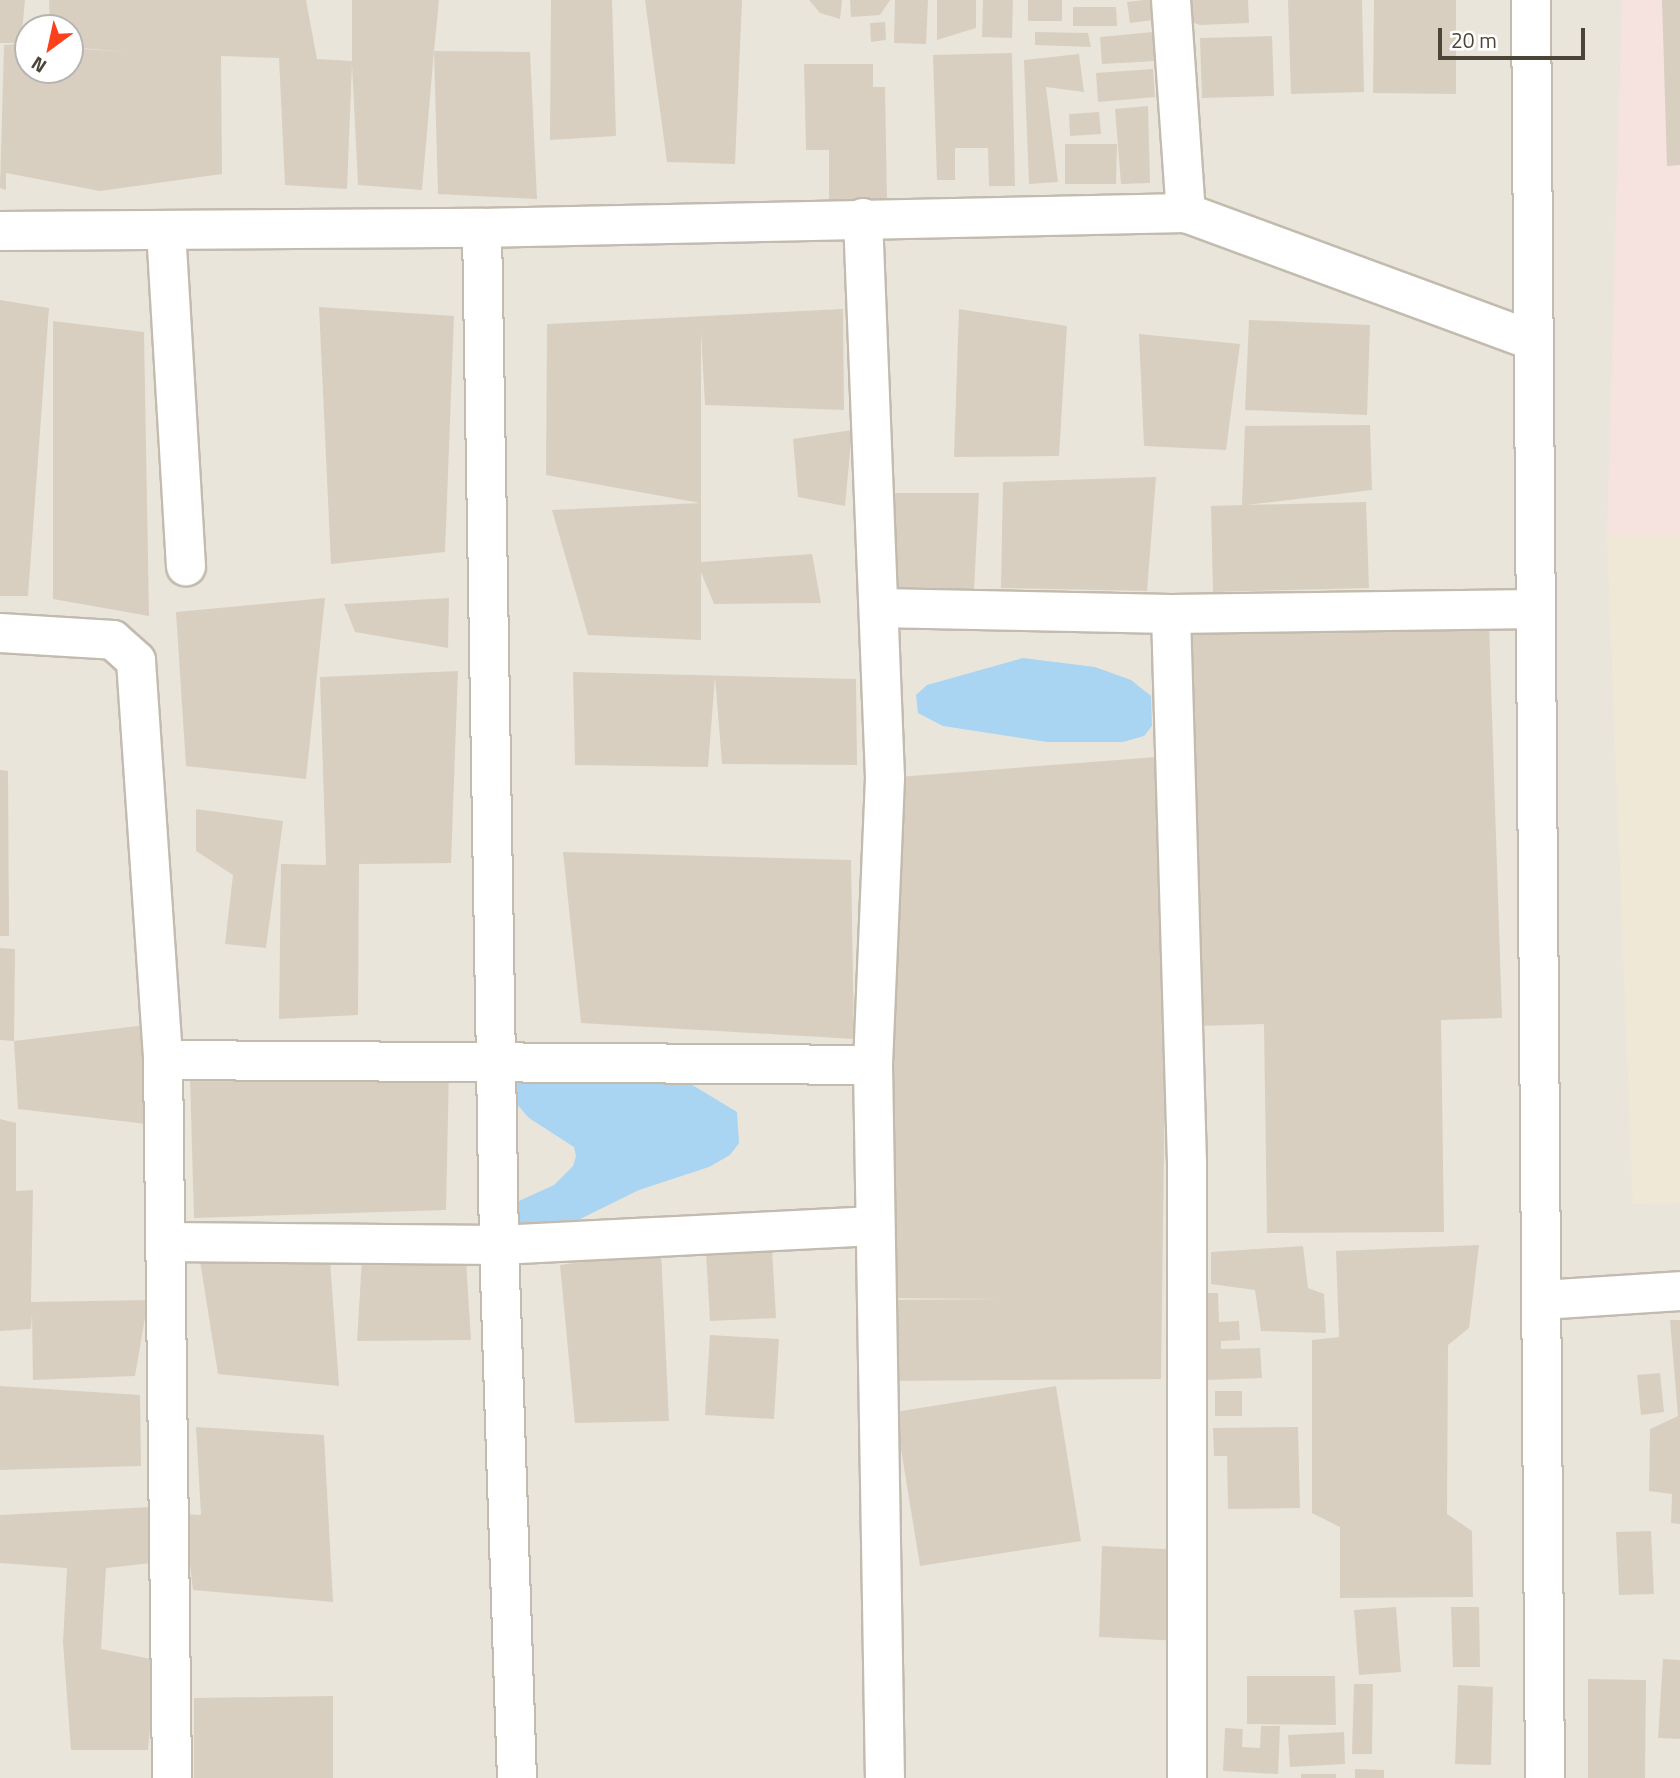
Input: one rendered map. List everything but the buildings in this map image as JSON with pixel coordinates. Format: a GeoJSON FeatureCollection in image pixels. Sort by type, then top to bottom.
{"type":"FeatureCollection","features":[{"type":"Feature","properties":{"kind":"street"},"geometry":{"type":"LineString","coordinates":[[1171,0],[1186,213]]}},
{"type":"Feature","properties":{"kind":"street"},"geometry":{"type":"LineString","coordinates":[[1531,0],[1545,1778]]}},
{"type":"Feature","properties":{"kind":"street"},"geometry":{"type":"LineString","coordinates":[[0,231],[482,229],[863,218],[1186,213],[1533,341]]}},
{"type":"Feature","properties":{"kind":"street"},"geometry":{"type":"LineString","coordinates":[[863,218],[886,778],[873,1065],[885,1778]]}},
{"type":"Feature","properties":{"kind":"street"},"geometry":{"type":"LineString","coordinates":[[482,229],[499,1245],[517,1778]]}},
{"type":"Feature","properties":{"kind":"street"},"geometry":{"type":"LineString","coordinates":[[166,230],[186,566]]}},
{"type":"Feature","properties":{"kind":"street"},"geometry":{"type":"LineString","coordinates":[[879,608],[1171,614],[1536,609]]}},
{"type":"Feature","properties":{"kind":"street"},"geometry":{"type":"LineString","coordinates":[[1171,614],[1187,1162],[1186,1778]]}},
{"type":"Feature","properties":{"kind":"street"},"geometry":{"type":"LineString","coordinates":[[0,633],[113,640],[136,661],[163,1060],[172,1778]]}},
{"type":"Feature","properties":{"kind":"street"},"geometry":{"type":"LineString","coordinates":[[163,1060],[495,1060],[873,1065]]}},
{"type":"Feature","properties":{"kind":"street"},"geometry":{"type":"LineString","coordinates":[[167,1242],[499,1245],[875,1226]]}},
{"type":"Feature","properties":{"kind":"street"},"geometry":{"type":"LineString","coordinates":[[1542,1300],[1680,1292]]}},
{"type":"Feature","properties":{"kind":"shaded area"},"geometry":{"type":"Polygon","coordinates":[[[0,0],[1680,0],[1680,1778],[0,1778],[0,0]]]}},
{"type":"Feature","properties":{"kind":"shaded area"},"geometry":{"type":"Polygon","coordinates":[[[1622,0],[1680,0],[1680,535],[1607,536],[1622,0]]]}},
{"type":"Feature","properties":{"kind":"shaded area"},"geometry":{"type":"Polygon","coordinates":[[[1680,535],[1680,1203],[1633,1204],[1607,536],[1680,535]]]}},
{"type":"Feature","properties":{"kind":"water"},"geometry":{"type":"Polygon","coordinates":[[[1023,658],[1095,667],[1131,680],[1151,696],[1152,726],[1144,736],[1123,742],[1047,742],[943,726],[918,713],[916,695],[927,685],[1023,658]]]}},
{"type":"Feature","properties":{"kind":"water"},"geometry":{"type":"Polygon","coordinates":[[[507,1047],[689,1083],[737,1112],[739,1143],[730,1155],[709,1167],[639,1190],[576,1221],[518,1228],[519,1201],[554,1185],[573,1166],[576,1156],[574,1147],[529,1118],[506,1092],[507,1047]]]}}]}
